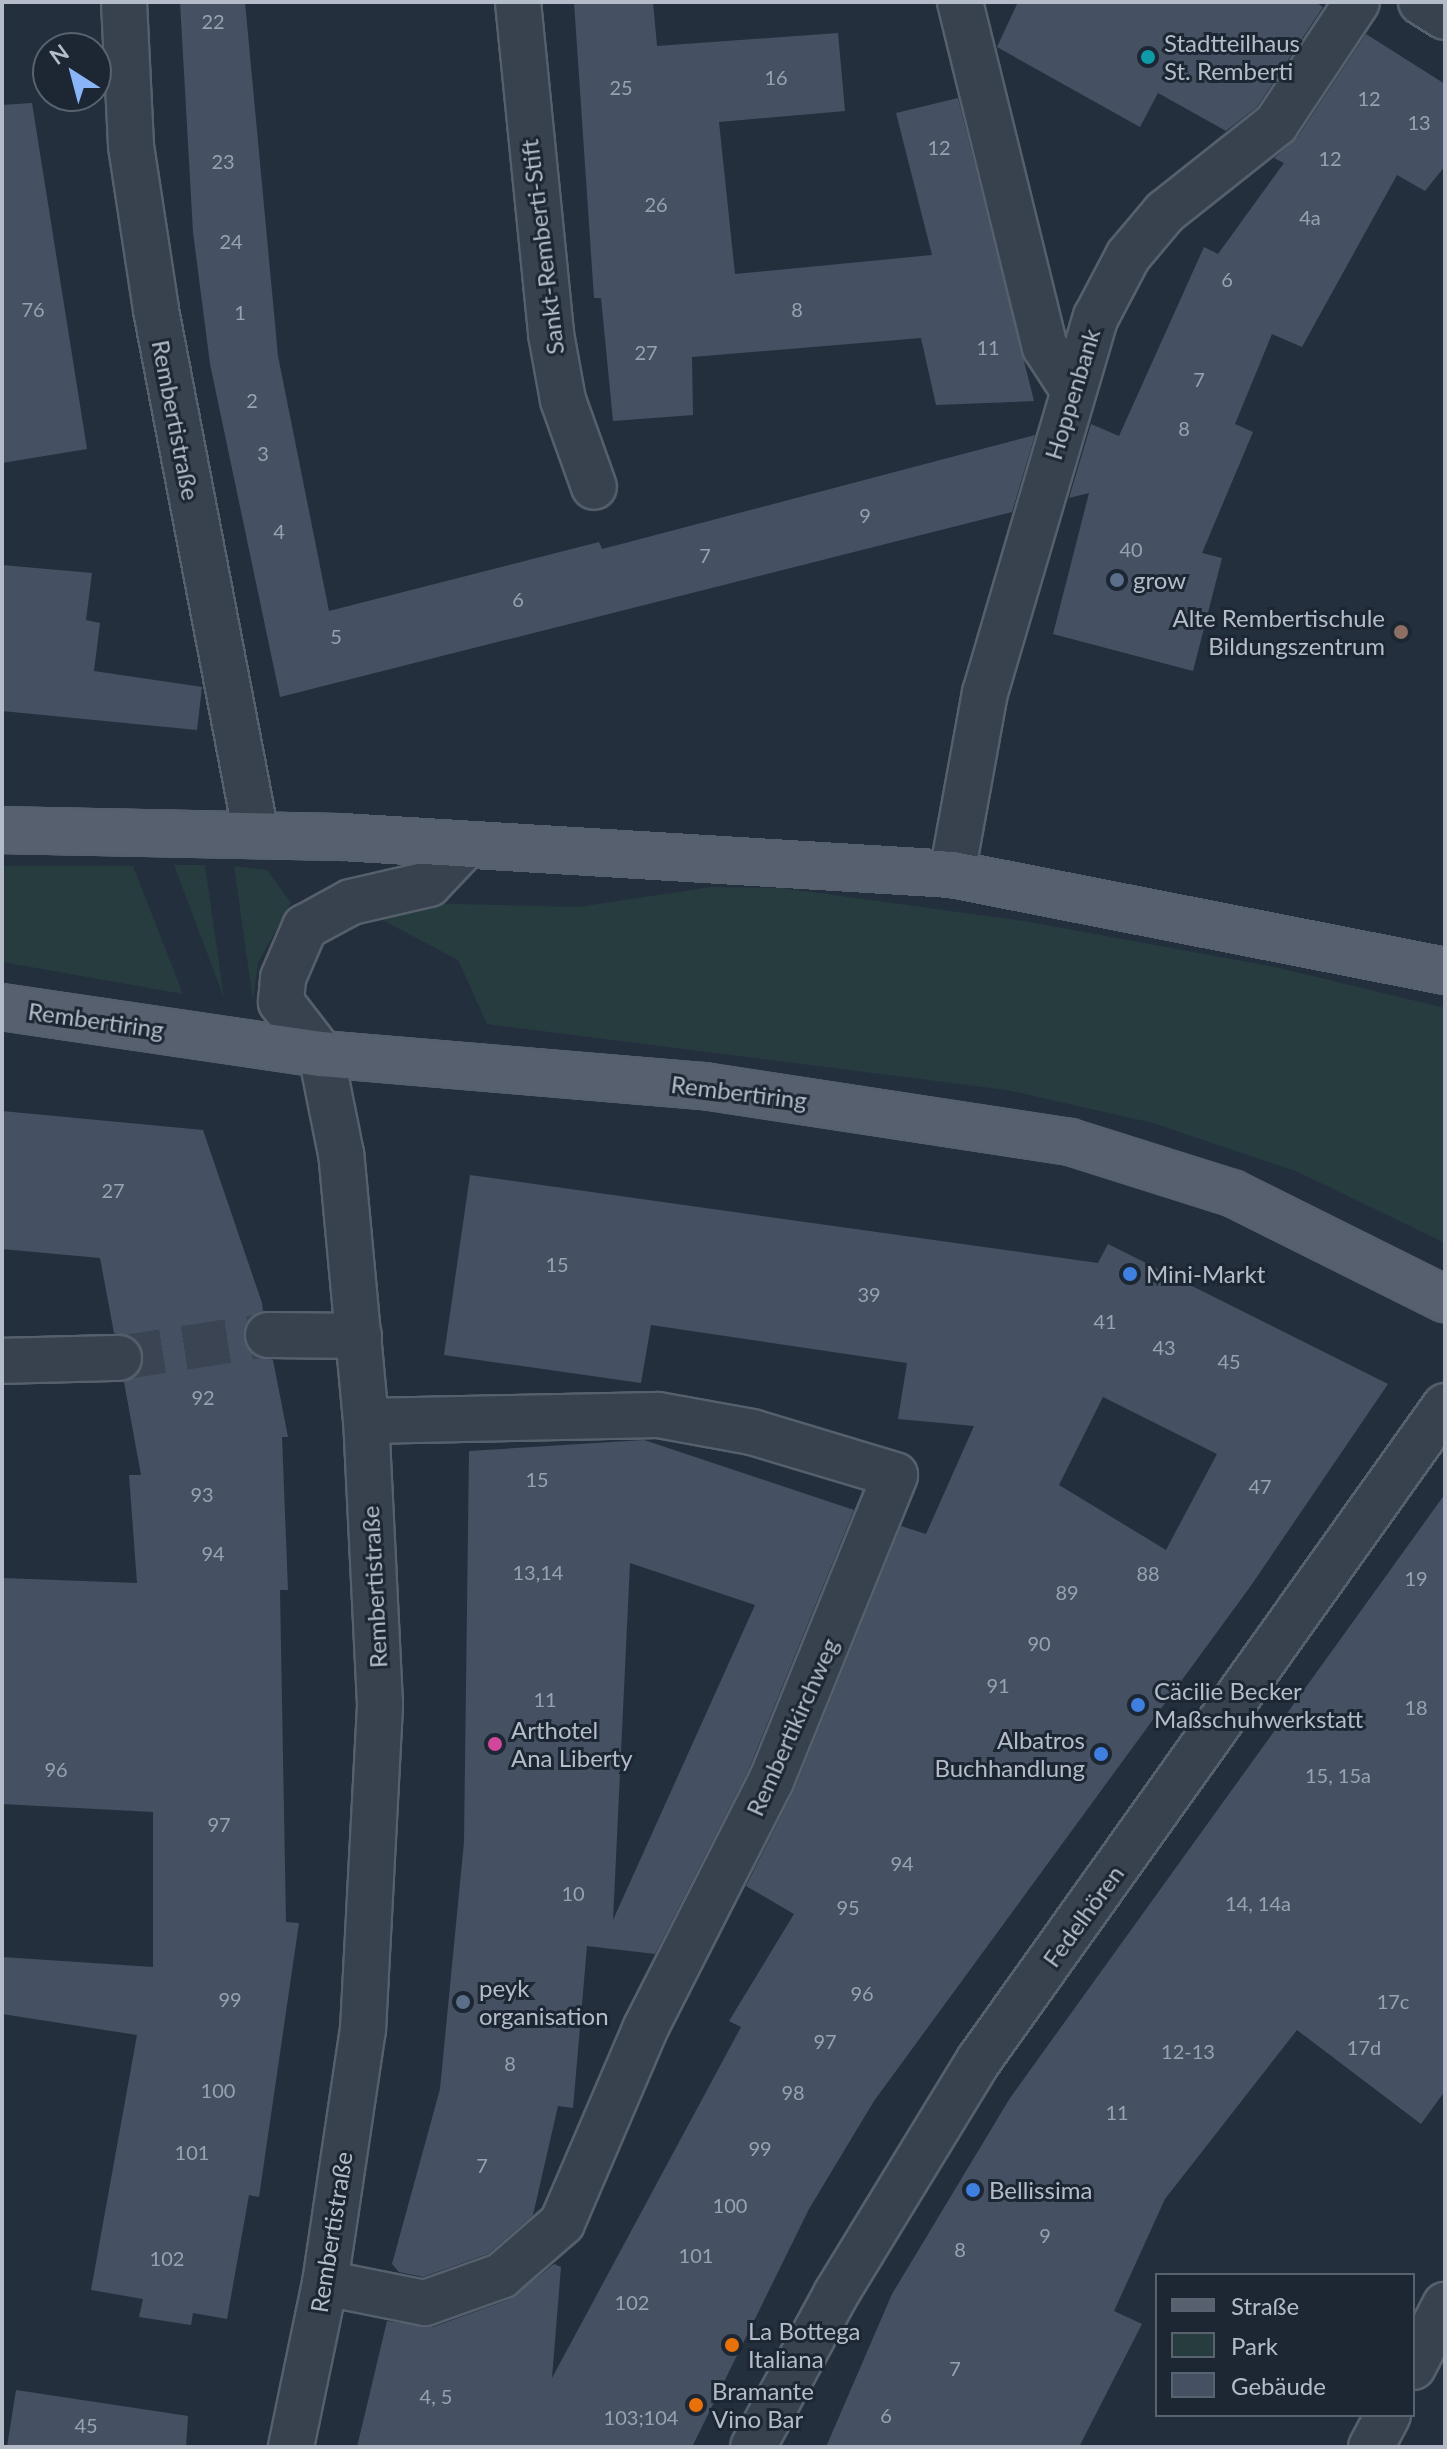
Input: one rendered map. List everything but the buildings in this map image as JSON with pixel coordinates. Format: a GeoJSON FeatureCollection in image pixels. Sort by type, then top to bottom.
{"type":"FeatureCollection","features":[{"type":"Feature","properties":{"kind":"main road"},"geometry":{"type":"LineString","coordinates":[[2,830],[256,834],[952,874],[1445,971]]}},
{"type":"Feature","properties":{"kind":"main road","name":"Rembertiring"},"geometry":{"type":"LineString","coordinates":[[2,1007],[321,1054],[704,1086],[1070,1142],[1232,1193],[1445,1299]]}},
{"type":"Feature","properties":{"kind":"street","name":"Rembertistraße"},"geometry":{"type":"LineString","coordinates":[[124,2],[131,146],[156,310],[256,834]]}},
{"type":"Feature","properties":{"kind":"street","name":"Sankt-Remberti-Stift"},"geometry":{"type":"LineString","coordinates":[[518,2],[551,334],[563,400],[594,487]]}},
{"type":"Feature","properties":{"kind":"street"},"geometry":{"type":"LineString","coordinates":[[960,2],[1045,347],[1071,387]]}},
{"type":"Feature","properties":{"kind":"street","name":"Hoppenbank"},"geometry":{"type":"LineString","coordinates":[[952,874],[985,693],[1071,387],[1128,256],[1165,212],[1276,124],[1357,2]]}},
{"type":"Feature","properties":{"kind":"street"},"geometry":{"type":"LineString","coordinates":[[1421,2],[1445,17]]}},
{"type":"Feature","properties":{"kind":"street","name":"Rembertistraße"},"geometry":{"type":"LineString","coordinates":[[291,2447],[325,2283],[363,2030],[380,1704],[366,1421],[341,1154],[321,1054],[281,1002],[286,959],[305,927],[351,902],[429,884],[464,847]]}},
{"type":"Feature","properties":{"kind":"street"},"geometry":{"type":"LineString","coordinates":[[268,1335],[359,1336]]}},
{"type":"Feature","properties":{"kind":"street"},"geometry":{"type":"LineString","coordinates":[[2,1361],[119,1358]]}},
{"type":"Feature","properties":{"kind":"street","name":"Fedelhören"},"geometry":{"type":"LineString","coordinates":[[753,2447],[836,2294],[979,2060],[1445,1406]]}},
{"type":"Feature","properties":{"kind":"street","name":"Rembertikirchweg"},"geometry":{"type":"LineString","coordinates":[[325,2283],[425,2303],[501,2276],[562,2223],[645,2029],[771,1781],[895,1475],[752,1432],[658,1415],[366,1421]]}},
{"type":"Feature","properties":{"kind":"street"},"geometry":{"type":"LineString","coordinates":[[1415,2363],[1445,2305]]}},
{"type":"Feature","properties":{"kind":"street"},"geometry":{"type":"LineString","coordinates":[[1371,2447],[1387,2417]]}},
{"type":"Feature","properties":{"kind":"green space"},"geometry":{"type":"Polygon","coordinates":[[[174,865],[205,865],[224,998],[174,865]]]}},
{"type":"Feature","properties":{"kind":"green space"},"geometry":{"type":"Polygon","coordinates":[[[2,866],[133,866],[183,994],[2,962],[2,866]]]}},
{"type":"Feature","properties":{"kind":"green space"},"geometry":{"type":"Polygon","coordinates":[[[234,866],[267,870],[291,903],[258,963],[253,1001],[234,866]]]}},
{"type":"Feature","properties":{"kind":"green space"},"geometry":{"type":"Polygon","coordinates":[[[711,887],[783,888],[1024,921],[1275,967],[1445,1008],[1445,1243],[1298,1172],[1153,1123],[1007,1090],[487,1024],[458,960],[369,913],[412,903],[578,907],[711,887]]]}},
{"type":"Feature","properties":{"kind":"tunnel"},"geometry":{"type":"LineString","coordinates":[[119,1358],[268,1335]]}},
{"type":"Feature","properties":{"kind":"place","name":"Stadtteilhaus St. Remberti"},"geometry":{"type":"Point","coordinates":[1148,57]}},
{"type":"Feature","properties":{"kind":"place","name":"grow"},"geometry":{"type":"Point","coordinates":[1117,580]}},
{"type":"Feature","properties":{"kind":"place","name":"Alte Rembertischule Bildungszentrum"},"geometry":{"type":"Point","coordinates":[1401,632]}},
{"type":"Feature","properties":{"kind":"place","name":"Mini-Markt"},"geometry":{"type":"Point","coordinates":[1130,1274]}},
{"type":"Feature","properties":{"kind":"place","name":"Cäcilie Becker Maßschuhwerkstatt"},"geometry":{"type":"Point","coordinates":[1138,1705]}},
{"type":"Feature","properties":{"kind":"place","name":"Arthotel Ana Liberty"},"geometry":{"type":"Point","coordinates":[495,1744]}},
{"type":"Feature","properties":{"kind":"place","name":"Albatros Buchhandlung"},"geometry":{"type":"Point","coordinates":[1101,1754]}},
{"type":"Feature","properties":{"kind":"place","name":"peyk organisation"},"geometry":{"type":"Point","coordinates":[463,2002]}},
{"type":"Feature","properties":{"kind":"place","name":"Bellissima"},"geometry":{"type":"Point","coordinates":[973,2190]}},
{"type":"Feature","properties":{"kind":"place","name":"La Bottega Italiana"},"geometry":{"type":"Point","coordinates":[732,2345]}},
{"type":"Feature","properties":{"kind":"place","name":"Bramante Vino Bar"},"geometry":{"type":"Point","coordinates":[696,2405]}}]}
